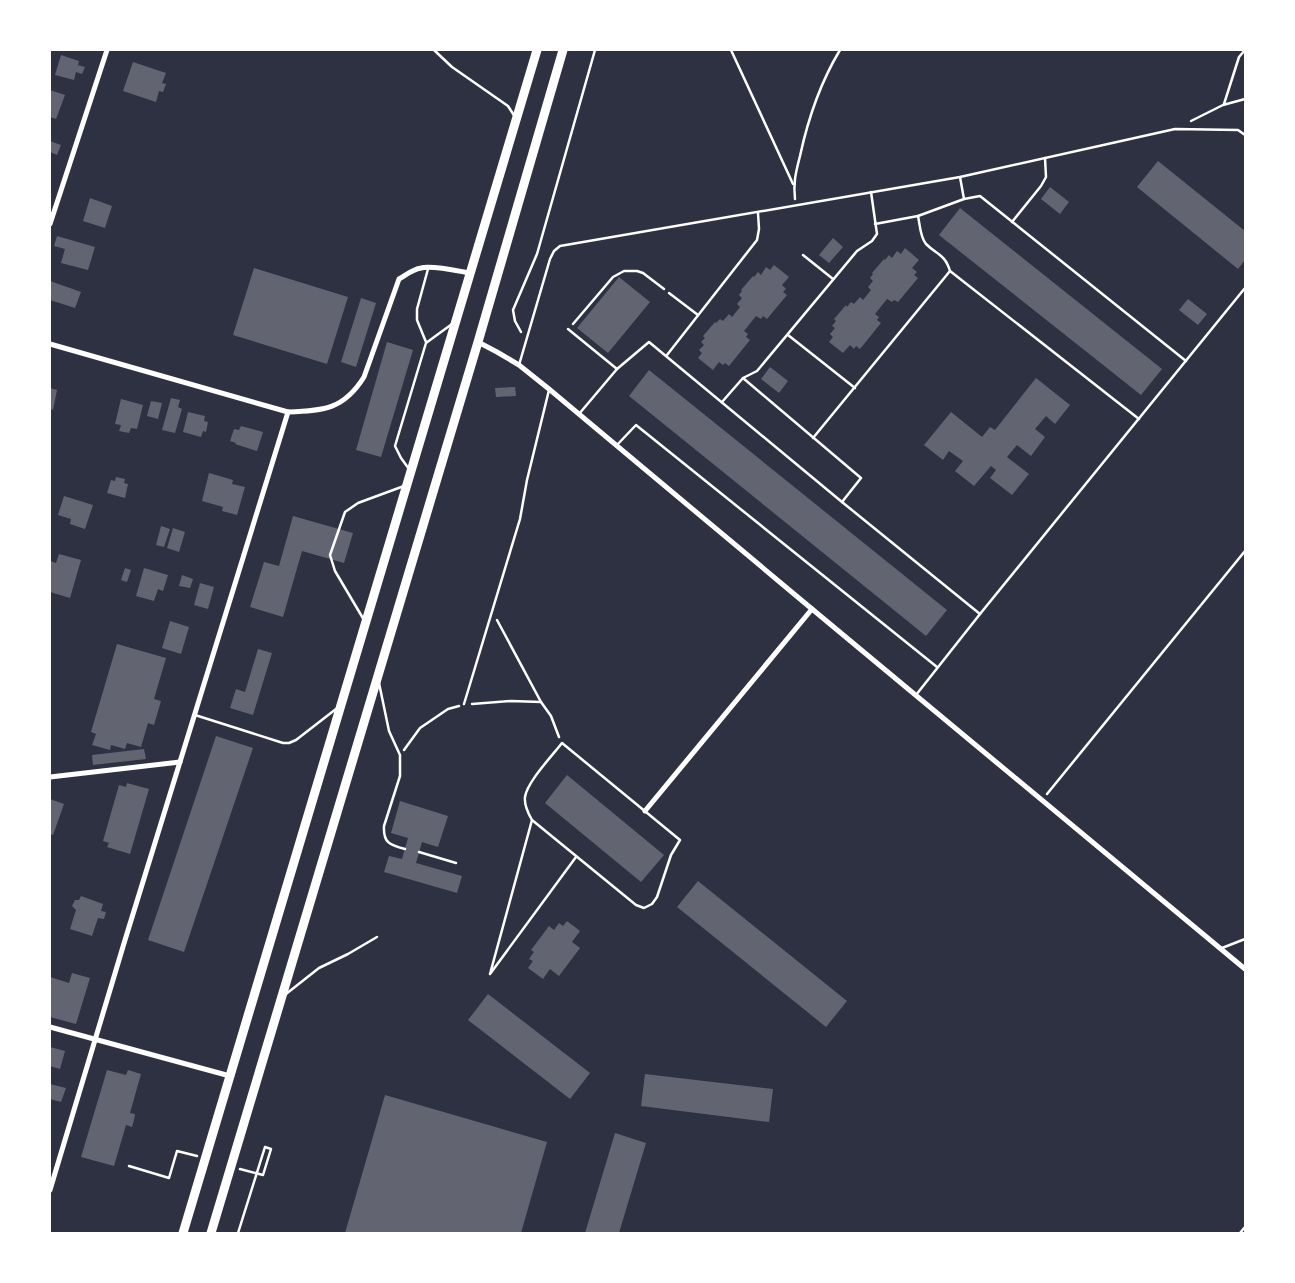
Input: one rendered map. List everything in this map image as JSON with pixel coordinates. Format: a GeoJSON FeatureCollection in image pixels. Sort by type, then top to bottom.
{"type":"FeatureCollection","features":[{"type":"Feature","properties":{"kind":"highway"},"geometry":{"type":"LineString","coordinates":[[183,1233],[537,50]]}},
{"type":"Feature","properties":{"kind":"highway"},"geometry":{"type":"LineString","coordinates":[[211,1233],[478,342],[563,50]]}},
{"type":"Feature","properties":{"kind":"street"},"geometry":{"type":"LineString","coordinates":[[50,224],[107,50]]}},
{"type":"Feature","properties":{"kind":"street"},"geometry":{"type":"LineString","coordinates":[[50,344],[288,412],[311,412],[342,402],[356,390],[364,377],[399,279],[421,268],[429,267],[470,273]]}},
{"type":"Feature","properties":{"kind":"street"},"geometry":{"type":"LineString","coordinates":[[478,342],[519,365],[549,389],[1245,969]]}},
{"type":"Feature","properties":{"kind":"street"},"geometry":{"type":"LineString","coordinates":[[50,1190],[288,412]]}},
{"type":"Feature","properties":{"kind":"street"},"geometry":{"type":"LineString","coordinates":[[645,811],[812,609]]}},
{"type":"Feature","properties":{"kind":"street"},"geometry":{"type":"LineString","coordinates":[[50,777],[180,762]]}},
{"type":"Feature","properties":{"kind":"street"},"geometry":{"type":"LineString","coordinates":[[50,1027],[230,1076]]}},
{"type":"Feature","properties":{"kind":"lane"},"geometry":{"type":"LineString","coordinates":[[434,50],[452,67],[508,106],[516,120]]}},
{"type":"Feature","properties":{"kind":"lane"},"geometry":{"type":"LineString","coordinates":[[519,365],[550,259],[554,251],[560,246],[960,176],[1175,129],[1238,130],[1245,135]]}},
{"type":"Feature","properties":{"kind":"lane"},"geometry":{"type":"LineString","coordinates":[[1012,222],[1046,177],[1045,158]]}},
{"type":"Feature","properties":{"kind":"lane"},"geometry":{"type":"LineString","coordinates":[[960,176],[964,198]]}},
{"type":"Feature","properties":{"kind":"lane"},"geometry":{"type":"LineString","coordinates":[[722,402],[743,378],[757,370],[857,251],[872,242],[877,234],[871,192]]}},
{"type":"Feature","properties":{"kind":"lane"},"geometry":{"type":"LineString","coordinates":[[875,224],[918,216],[964,198],[980,196],[1186,362]]}},
{"type":"Feature","properties":{"kind":"lane"},"geometry":{"type":"LineString","coordinates":[[667,355],[757,240],[759,229],[758,212]]}},
{"type":"Feature","properties":{"kind":"lane"},"geometry":{"type":"LineString","coordinates":[[918,216],[922,238],[925,243],[948,263],[950,272],[1139,419]]}},
{"type":"Feature","properties":{"kind":"lane"},"geometry":{"type":"LineString","coordinates":[[803,255],[833,279]]}},
{"type":"Feature","properties":{"kind":"lane"},"geometry":{"type":"LineString","coordinates":[[411,471],[395,446],[426,343],[417,320],[417,309],[429,267]]}},
{"type":"Feature","properties":{"kind":"lane"},"geometry":{"type":"LineString","coordinates":[[813,438],[950,272]]}},
{"type":"Feature","properties":{"kind":"lane"},"geometry":{"type":"LineString","coordinates":[[916,695],[1245,288]]}},
{"type":"Feature","properties":{"kind":"lane"},"geometry":{"type":"LineString","coordinates":[[669,293],[698,315]]}},
{"type":"Feature","properties":{"kind":"lane"},"geometry":{"type":"LineString","coordinates":[[426,343],[456,322]]}},
{"type":"Feature","properties":{"kind":"lane"},"geometry":{"type":"LineString","coordinates":[[568,329],[617,369]]}},
{"type":"Feature","properties":{"kind":"lane"},"geometry":{"type":"LineString","coordinates":[[788,335],[854,388]]}},
{"type":"Feature","properties":{"kind":"lane"},"geometry":{"type":"LineString","coordinates":[[579,414],[617,369],[649,342],[980,614]]}},
{"type":"Feature","properties":{"kind":"lane"},"geometry":{"type":"LineString","coordinates":[[743,378],[861,478],[842,502]]}},
{"type":"Feature","properties":{"kind":"lane"},"geometry":{"type":"LineString","coordinates":[[464,704],[520,520],[527,480],[549,389]]}},
{"type":"Feature","properties":{"kind":"lane"},"geometry":{"type":"LineString","coordinates":[[616,446],[636,425],[937,667]]}},
{"type":"Feature","properties":{"kind":"lane"},"geometry":{"type":"LineString","coordinates":[[365,623],[335,572],[330,555],[345,512],[358,503],[407,484]]}},
{"type":"Feature","properties":{"kind":"lane"},"geometry":{"type":"LineString","coordinates":[[377,676],[389,731],[400,756],[400,776],[384,826],[384,833],[390,845],[405,849]]}},
{"type":"Feature","properties":{"kind":"lane"},"geometry":{"type":"LineString","coordinates":[[195,715],[289,744],[341,705]]}},
{"type":"Feature","properties":{"kind":"lane"},"geometry":{"type":"LineString","coordinates":[[562,743],[645,811],[680,840],[671,854],[658,897],[652,904],[644,908],[636,905],[532,820],[526,808],[525,797],[529,786],[562,743]]}},
{"type":"Feature","properties":{"kind":"lane"},"geometry":{"type":"LineString","coordinates":[[532,820],[490,974],[576,857]]}},
{"type":"Feature","properties":{"kind":"lane"},"geometry":{"type":"LineString","coordinates":[[419,852],[456,863]]}},
{"type":"Feature","properties":{"kind":"lane"},"geometry":{"type":"LineString","coordinates":[[281,998],[320,968],[377,937]]}},
{"type":"Feature","properties":{"kind":"lane"},"geometry":{"type":"LineString","coordinates":[[1221,949],[1245,939]]}},
{"type":"Feature","properties":{"kind":"path"},"geometry":{"type":"LineString","coordinates":[[526,340],[515,321],[513,310],[537,254],[595,50]]}},
{"type":"Feature","properties":{"kind":"path"},"geometry":{"type":"LineString","coordinates":[[731,50],[793,186],[796,205]]}},
{"type":"Feature","properties":{"kind":"path"},"geometry":{"type":"LineString","coordinates":[[793,186],[806,126],[830,67],[840,50]]}},
{"type":"Feature","properties":{"kind":"path"},"geometry":{"type":"LineString","coordinates":[[1223,105],[1239,57],[1244,50]]}},
{"type":"Feature","properties":{"kind":"path"},"geometry":{"type":"LineString","coordinates":[[1175,129],[1223,105],[1245,99]]}},
{"type":"Feature","properties":{"kind":"path"},"geometry":{"type":"LineString","coordinates":[[568,329],[613,277],[624,271],[643,273],[669,293]]}},
{"type":"Feature","properties":{"kind":"path"},"geometry":{"type":"LineString","coordinates":[[1042,800],[1245,551]]}},
{"type":"Feature","properties":{"kind":"path"},"geometry":{"type":"LineString","coordinates":[[492,610],[551,716],[562,743]]}},
{"type":"Feature","properties":{"kind":"path"},"geometry":{"type":"LineString","coordinates":[[400,756],[420,728],[448,709],[464,704],[511,701],[542,702]]}},
{"type":"Feature","properties":{"kind":"path"},"geometry":{"type":"LineString","coordinates":[[238,1233],[265,1147],[271,1149],[264,1176]]}},
{"type":"Feature","properties":{"kind":"path"},"geometry":{"type":"LineString","coordinates":[[129,1166],[169,1178],[177,1151]]}},
{"type":"Feature","properties":{"kind":"path"},"geometry":{"type":"LineString","coordinates":[[1240,1233],[1245,1227]]}},
{"type":"Feature","properties":{"kind":"building"},"geometry":{"type":"Polygon","coordinates":[[[61,55],[79,61],[78,65],[85,67],[82,74],[76,72],[74,80],[55,75],[61,55]]]}},
{"type":"Feature","properties":{"kind":"building"},"geometry":{"type":"Polygon","coordinates":[[[133,62],[166,73],[162,83],[166,84],[163,92],[159,91],[156,102],[123,91],[133,62]]]}},
{"type":"Feature","properties":{"kind":"building"},"geometry":{"type":"Polygon","coordinates":[[[50,90],[65,95],[56,119],[50,117],[50,90]]]}},
{"type":"Feature","properties":{"kind":"building"},"geometry":{"type":"Polygon","coordinates":[[[50,141],[61,145],[57,155],[50,152],[50,141]]]}},
{"type":"Feature","properties":{"kind":"building"},"geometry":{"type":"Polygon","coordinates":[[[1158,161],[1245,231],[1245,260],[1238,269],[1137,187],[1158,161]]]}},
{"type":"Feature","properties":{"kind":"building"},"geometry":{"type":"Polygon","coordinates":[[[1050,187],[1069,202],[1060,214],[1041,199],[1050,187]]]}},
{"type":"Feature","properties":{"kind":"building"},"geometry":{"type":"Polygon","coordinates":[[[90,198],[112,206],[105,228],[83,221],[90,198]]]}},
{"type":"Feature","properties":{"kind":"building"},"geometry":{"type":"Polygon","coordinates":[[[960,208],[1162,369],[1141,395],[939,235],[960,208]]]}},
{"type":"Feature","properties":{"kind":"building"},"geometry":{"type":"Polygon","coordinates":[[[57,236],[95,247],[88,270],[61,263],[65,249],[54,246],[57,236]]]}},
{"type":"Feature","properties":{"kind":"building"},"geometry":{"type":"Polygon","coordinates":[[[833,238],[843,247],[829,263],[819,255],[833,238]]]}},
{"type":"Feature","properties":{"kind":"building"},"geometry":{"type":"Polygon","coordinates":[[[905,248],[919,260],[912,268],[917,272],[914,275],[918,278],[898,302],[894,300],[892,302],[887,299],[875,314],[879,317],[877,320],[881,323],[860,349],[856,346],[854,349],[850,345],[843,353],[829,342],[833,337],[830,334],[835,328],[832,326],[836,321],[834,319],[846,305],[847,307],[851,302],[854,304],[860,297],[863,300],[871,290],[868,287],[873,281],[870,278],[872,273],[884,259],[889,255],[892,258],[897,251],[901,254],[905,248]]]}},
{"type":"Feature","properties":{"kind":"building"},"geometry":{"type":"Polygon","coordinates":[[[774,265],[789,277],[782,285],[786,289],[783,292],[787,295],[767,319],[763,316],[761,319],[756,316],[744,331],[748,334],[746,337],[750,340],[729,366],[719,362],[713,370],[698,358],[702,353],[699,350],[704,345],[701,342],[705,338],[703,336],[715,322],[720,319],[723,321],[729,314],[732,317],[740,307],[737,304],[742,298],[739,295],[741,290],[753,276],[758,272],[761,275],[766,267],[770,270],[774,265]]]}},
{"type":"Feature","properties":{"kind":"building"},"geometry":{"type":"Polygon","coordinates":[[[254,268],[348,297],[327,364],[233,335],[254,268]]]}},
{"type":"Feature","properties":{"kind":"building"},"geometry":{"type":"Polygon","coordinates":[[[619,277],[650,302],[608,353],[577,328],[619,277]]]}},
{"type":"Feature","properties":{"kind":"building"},"geometry":{"type":"Polygon","coordinates":[[[50,281],[81,292],[75,308],[50,300],[50,281]]]}},
{"type":"Feature","properties":{"kind":"building"},"geometry":{"type":"Polygon","coordinates":[[[361,298],[376,303],[356,367],[341,362],[361,298]]]}},
{"type":"Feature","properties":{"kind":"building"},"geometry":{"type":"Polygon","coordinates":[[[1188,299],[1207,314],[1198,325],[1179,310],[1188,299]]]}},
{"type":"Feature","properties":{"kind":"building"},"geometry":{"type":"Polygon","coordinates":[[[387,342],[413,350],[381,457],[356,450],[387,342]]]}},
{"type":"Feature","properties":{"kind":"building"},"geometry":{"type":"Polygon","coordinates":[[[770,367],[788,381],[779,393],[761,379],[770,367]]]}},
{"type":"Feature","properties":{"kind":"building"},"geometry":{"type":"Polygon","coordinates":[[[649,370],[947,610],[926,636],[629,396],[649,370]]]}},
{"type":"Feature","properties":{"kind":"building"},"geometry":{"type":"Polygon","coordinates":[[[1036,378],[1070,405],[1055,424],[1046,416],[1035,429],[1045,437],[1031,456],[1017,445],[1007,457],[1029,474],[1012,495],[990,478],[996,470],[991,466],[974,486],[955,471],[963,461],[949,451],[943,460],[924,445],[951,412],[982,437],[990,427],[995,430],[1036,378]]]}},
{"type":"Feature","properties":{"kind":"building"},"geometry":{"type":"Polygon","coordinates":[[[515,387],[516,396],[496,397],[495,388],[515,387]]]}},
{"type":"Feature","properties":{"kind":"building"},"geometry":{"type":"Polygon","coordinates":[[[50,388],[57,390],[53,410],[50,409],[50,388]]]}},
{"type":"Feature","properties":{"kind":"building"},"geometry":{"type":"Polygon","coordinates":[[[171,398],[180,400],[178,407],[182,409],[175,433],[162,430],[171,398]]]}},
{"type":"Feature","properties":{"kind":"building"},"geometry":{"type":"Polygon","coordinates":[[[121,399],[143,405],[137,429],[131,428],[129,433],[119,431],[121,425],[115,424],[121,399]]]}},
{"type":"Feature","properties":{"kind":"building"},"geometry":{"type":"Polygon","coordinates":[[[151,401],[162,403],[158,419],[147,416],[151,401]]]}},
{"type":"Feature","properties":{"kind":"building"},"geometry":{"type":"Polygon","coordinates":[[[188,412],[205,416],[204,421],[208,422],[206,432],[203,431],[201,437],[183,432],[188,412]]]}},
{"type":"Feature","properties":{"kind":"building"},"geometry":{"type":"Polygon","coordinates":[[[241,426],[263,432],[257,451],[230,441],[234,429],[239,430],[241,426]]]}},
{"type":"Feature","properties":{"kind":"building"},"geometry":{"type":"Polygon","coordinates":[[[209,473],[233,480],[232,484],[245,487],[237,515],[222,511],[223,507],[202,501],[209,473]]]}},
{"type":"Feature","properties":{"kind":"building"},"geometry":{"type":"Polygon","coordinates":[[[116,477],[125,479],[124,483],[128,484],[125,498],[107,493],[111,480],[115,481],[116,477]]]}},
{"type":"Feature","properties":{"kind":"building"},"geometry":{"type":"Polygon","coordinates":[[[64,496],[93,505],[85,529],[70,524],[71,519],[58,515],[64,496]]]}},
{"type":"Feature","properties":{"kind":"building"},"geometry":{"type":"Polygon","coordinates":[[[293,516],[353,533],[344,563],[302,551],[283,617],[250,607],[264,562],[279,566],[293,516]]]}},
{"type":"Feature","properties":{"kind":"building"},"geometry":{"type":"Polygon","coordinates":[[[161,526],[170,529],[164,547],[156,545],[161,526]]]}},
{"type":"Feature","properties":{"kind":"building"},"geometry":{"type":"Polygon","coordinates":[[[173,528],[185,532],[179,552],[167,548],[173,528]]]}},
{"type":"Feature","properties":{"kind":"building"},"geometry":{"type":"Polygon","coordinates":[[[59,554],[81,560],[70,598],[50,592],[50,561],[56,563],[59,554]]]}},
{"type":"Feature","properties":{"kind":"building"},"geometry":{"type":"Polygon","coordinates":[[[125,568],[131,570],[127,582],[121,580],[125,568]]]}},
{"type":"Feature","properties":{"kind":"building"},"geometry":{"type":"Polygon","coordinates":[[[144,568],[168,575],[163,591],[158,589],[154,601],[136,596],[144,568]]]}},
{"type":"Feature","properties":{"kind":"building"},"geometry":{"type":"Polygon","coordinates":[[[182,575],[193,579],[190,588],[179,586],[182,575]]]}},
{"type":"Feature","properties":{"kind":"building"},"geometry":{"type":"Polygon","coordinates":[[[200,583],[214,587],[208,609],[194,605],[200,583]]]}},
{"type":"Feature","properties":{"kind":"building"},"geometry":{"type":"Polygon","coordinates":[[[170,621],[189,627],[181,654],[162,648],[170,621]]]}},
{"type":"Feature","properties":{"kind":"building"},"geometry":{"type":"Polygon","coordinates":[[[117,644],[166,658],[154,699],[161,701],[154,725],[148,723],[141,747],[127,743],[125,749],[111,745],[110,750],[92,745],[96,734],[91,732],[117,644]]]}},
{"type":"Feature","properties":{"kind":"building"},"geometry":{"type":"Polygon","coordinates":[[[258,649],[272,653],[253,715],[230,708],[236,689],[245,692],[258,649]]]}},
{"type":"Feature","properties":{"kind":"building"},"geometry":{"type":"Polygon","coordinates":[[[216,736],[253,748],[184,952],[148,940],[216,736]]]}},
{"type":"Feature","properties":{"kind":"building"},"geometry":{"type":"Polygon","coordinates":[[[144,749],[146,759],[93,765],[92,755],[144,749]]]}},
{"type":"Feature","properties":{"kind":"building"},"geometry":{"type":"Polygon","coordinates":[[[567,775],[664,855],[641,882],[545,803],[567,775]]]}},
{"type":"Feature","properties":{"kind":"building"},"geometry":{"type":"Polygon","coordinates":[[[127,783],[149,789],[130,854],[107,847],[109,843],[103,841],[119,785],[126,787],[127,783]]]}},
{"type":"Feature","properties":{"kind":"building"},"geometry":{"type":"Polygon","coordinates":[[[50,799],[64,804],[53,835],[50,834],[50,799]]]}},
{"type":"Feature","properties":{"kind":"building"},"geometry":{"type":"Polygon","coordinates":[[[400,801],[448,816],[438,847],[422,842],[416,863],[462,876],[457,893],[384,872],[389,856],[402,859],[408,838],[391,833],[400,801]]]}},
{"type":"Feature","properties":{"kind":"building"},"geometry":{"type":"Polygon","coordinates":[[[698,881],[847,1001],[826,1027],[677,907],[698,881]]]}},
{"type":"Feature","properties":{"kind":"building"},"geometry":{"type":"Polygon","coordinates":[[[81,896],[103,904],[101,911],[106,912],[104,919],[98,918],[92,936],[70,929],[76,910],[72,906],[75,900],[79,900],[81,896]]]}},
{"type":"Feature","properties":{"kind":"building"},"geometry":{"type":"Polygon","coordinates":[[[567,921],[580,931],[572,942],[580,948],[559,976],[550,969],[543,979],[528,968],[533,961],[529,959],[534,952],[531,950],[549,926],[554,930],[559,923],[563,926],[567,921]]]}},
{"type":"Feature","properties":{"kind":"building"},"geometry":{"type":"Polygon","coordinates":[[[72,973],[90,978],[76,1024],[50,1017],[50,977],[69,983],[72,973]]]}},
{"type":"Feature","properties":{"kind":"building"},"geometry":{"type":"Polygon","coordinates":[[[488,994],[590,1073],[570,1099],[468,1020],[488,994]]]}},
{"type":"Feature","properties":{"kind":"building"},"geometry":{"type":"Polygon","coordinates":[[[50,1047],[65,1051],[60,1069],[50,1066],[50,1047]]]}},
{"type":"Feature","properties":{"kind":"building"},"geometry":{"type":"Polygon","coordinates":[[[107,1070],[126,1075],[128,1070],[141,1074],[130,1113],[135,1114],[132,1127],[126,1125],[114,1166],[81,1157],[107,1070]]]}},
{"type":"Feature","properties":{"kind":"building"},"geometry":{"type":"Polygon","coordinates":[[[645,1074],[773,1089],[769,1122],[641,1106],[645,1074]]]}},
{"type":"Feature","properties":{"kind":"building"},"geometry":{"type":"Polygon","coordinates":[[[50,1084],[66,1088],[61,1102],[50,1099],[50,1084]]]}},
{"type":"Feature","properties":{"kind":"building"},"geometry":{"type":"Polygon","coordinates":[[[385,1095],[547,1142],[521,1233],[345,1233],[385,1095]]]}},
{"type":"Feature","properties":{"kind":"building"},"geometry":{"type":"Polygon","coordinates":[[[615,1133],[646,1143],[619,1233],[585,1233],[615,1133]]]}}]}
